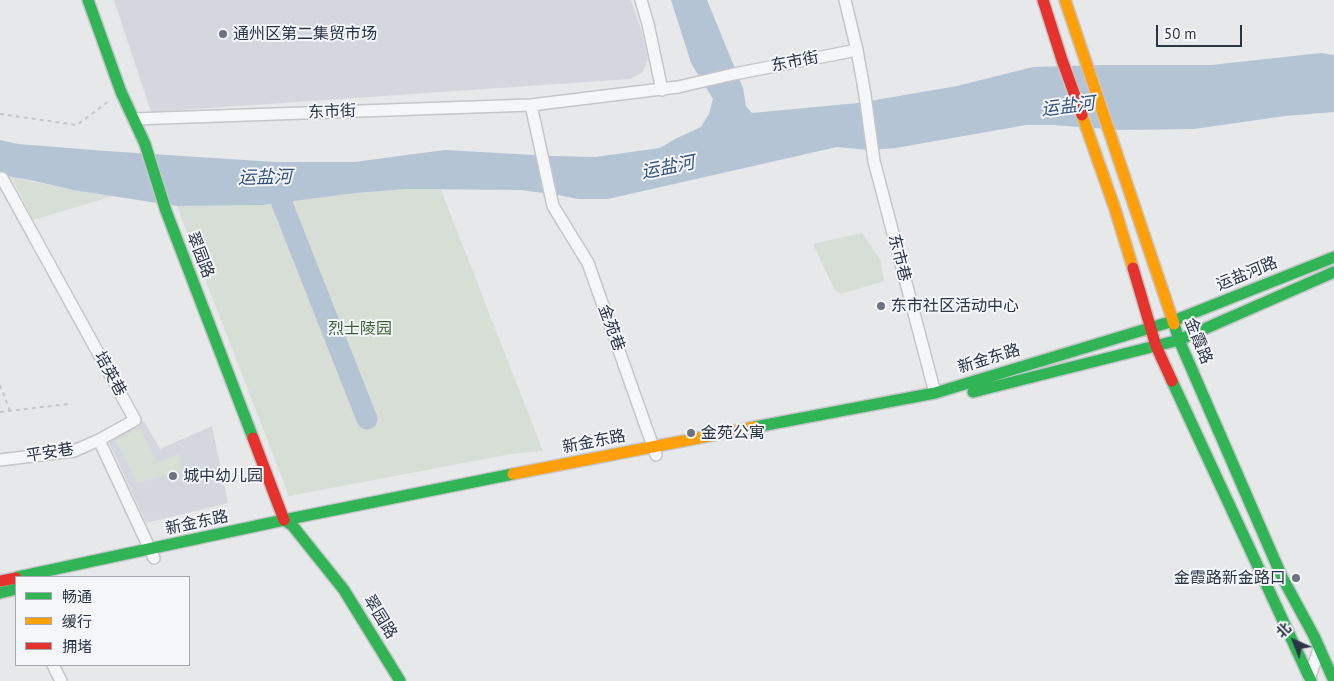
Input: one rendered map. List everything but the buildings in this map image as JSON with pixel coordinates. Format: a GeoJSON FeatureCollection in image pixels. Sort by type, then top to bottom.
{"type":"FeatureCollection","features":[{"type":"Feature","properties":{"kind":"main road","name":"翠园路"},"geometry":{"type":"LineString","coordinates":[[88,0],[121,92],[145,144],[166,211],[288,523],[344,590],[400,681]]}},
{"type":"Feature","properties":{"kind":"main road"},"geometry":{"type":"LineString","coordinates":[[1043,0],[1062,60],[1115,209],[1156,346],[1309,680]]}},
{"type":"Feature","properties":{"kind":"main road","name":"金霞路"},"geometry":{"type":"LineString","coordinates":[[1064,0],[1180,340],[1282,577],[1314,636],[1334,681]]}},
{"type":"Feature","properties":{"kind":"main road","name":"运盐河路"},"geometry":{"type":"LineString","coordinates":[[1173,321],[1334,257]]}},
{"type":"Feature","properties":{"kind":"main road","name":"运盐河路"},"geometry":{"type":"LineString","coordinates":[[1180,340],[1334,272]]}},
{"type":"Feature","properties":{"kind":"main road","name":"新金东路"},"geometry":{"type":"LineString","coordinates":[[23,576],[151,554],[288,523],[655,451],[935,393],[1173,321]]}},
{"type":"Feature","properties":{"kind":"main road","name":"新金东路"},"geometry":{"type":"LineString","coordinates":[[655,451],[935,402],[1180,340]]}},
{"type":"Feature","properties":{"kind":"main road","name":"新金东路"},"geometry":{"type":"LineString","coordinates":[[74,576],[151,554]]}},
{"type":"Feature","properties":{"kind":"main road","name":"新金东路"},"geometry":{"type":"LineString","coordinates":[[0,581],[15,577]]}},
{"type":"Feature","properties":{"kind":"main road"},"geometry":{"type":"LineString","coordinates":[[0,593],[15,589]]}},
{"type":"Feature","properties":{"kind":"street"},"geometry":{"type":"LineString","coordinates":[[641,0],[662,90]]}},
{"type":"Feature","properties":{"kind":"street","name":"东市巷"},"geometry":{"type":"LineString","coordinates":[[845,0],[857,50],[879,180],[935,393]]}},
{"type":"Feature","properties":{"kind":"street","name":"东市街"},"geometry":{"type":"LineString","coordinates":[[132,119],[531,105],[662,90],[857,50]]}},
{"type":"Feature","properties":{"kind":"street","name":"金苑巷"},"geometry":{"type":"LineString","coordinates":[[531,105],[553,206],[588,263],[655,451]]}},
{"type":"Feature","properties":{"kind":"street","name":"培英巷"},"geometry":{"type":"LineString","coordinates":[[2,178],[135,420],[99,440]]}},
{"type":"Feature","properties":{"kind":"street"},"geometry":{"type":"LineString","coordinates":[[99,440],[151,554]]}},
{"type":"Feature","properties":{"kind":"street","name":"平安巷"},"geometry":{"type":"LineString","coordinates":[[0,460],[74,451],[99,440]]}},
{"type":"Feature","properties":{"kind":"street"},"geometry":{"type":"LineString","coordinates":[[1309,680],[1320,649]]}},
{"type":"Feature","properties":{"kind":"street"},"geometry":{"type":"LineString","coordinates":[[54,666],[61,681]]}},
{"type":"Feature","properties":{"kind":"path"},"geometry":{"type":"LineString","coordinates":[[0,114],[78,125],[121,92]]}},
{"type":"Feature","properties":{"kind":"path"},"geometry":{"type":"LineString","coordinates":[[0,385],[10,411]]}},
{"type":"Feature","properties":{"kind":"path"},"geometry":{"type":"LineString","coordinates":[[0,412],[68,404]]}},
{"type":"Feature","properties":{"kind":"shaded area"},"geometry":{"type":"Polygon","coordinates":[[[114,0],[631,0],[641,29],[648,59],[643,72],[630,79],[151,112],[114,0]]]}},
{"type":"Feature","properties":{"kind":"shaded area","name":"城中幼儿园"},"geometry":{"type":"Polygon","coordinates":[[[144,421],[160,449],[212,426],[228,503],[146,523],[108,440],[144,421]]]}},
{"type":"Feature","properties":{"kind":"green space"},"geometry":{"type":"Polygon","coordinates":[[[11,177],[73,190],[113,196],[33,220],[11,177]]]}},
{"type":"Feature","properties":{"kind":"green space","name":"烈士陵园"},"geometry":{"type":"Polygon","coordinates":[[[406,189],[441,190],[543,451],[511,454],[289,496],[177,206],[263,205],[356,193],[406,189]]]}},
{"type":"Feature","properties":{"kind":"green space"},"geometry":{"type":"Polygon","coordinates":[[[862,233],[880,259],[884,281],[841,294],[834,289],[813,244],[862,233]]]}},
{"type":"Feature","properties":{"kind":"green space"},"geometry":{"type":"Polygon","coordinates":[[[140,428],[157,462],[179,454],[183,470],[137,483],[115,440],[140,428]]]}},
{"type":"Feature","properties":{"kind":"water","name":"运盐河"},"geometry":{"type":"Polygon","coordinates":[[[671,0],[707,0],[743,88],[746,106],[752,113],[858,103],[957,86],[1033,67],[1211,65],[1321,53],[1334,55],[1334,112],[1285,116],[1194,129],[1120,130],[1026,125],[896,148],[868,150],[837,147],[608,199],[578,199],[521,190],[406,189],[356,193],[263,205],[177,206],[73,190],[0,175],[0,140],[18,144],[275,162],[354,162],[445,150],[595,157],[660,148],[701,127],[709,114],[713,99],[691,63],[671,0]]]}},
{"type":"Feature","properties":{"kind":"waterway","name":"运盐河"},"geometry":{"type":"LineString","coordinates":[[272,178],[367,419]]}},
{"type":"Feature","properties":{"kind":"traffic: fast"},"geometry":{"type":"LineString","coordinates":[[88,0],[121,92],[145,144],[166,211],[253,438]]}},
{"type":"Feature","properties":{"kind":"traffic: fast"},"geometry":{"type":"LineString","coordinates":[[755,427],[935,393],[1173,321],[1334,257]]}},
{"type":"Feature","properties":{"kind":"traffic: fast"},"geometry":{"type":"LineString","coordinates":[[973,392],[1179,340],[1334,272]]}},
{"type":"Feature","properties":{"kind":"traffic: fast"},"geometry":{"type":"LineString","coordinates":[[1174,324],[1179,340],[1282,577],[1314,636],[1334,681]]}},
{"type":"Feature","properties":{"kind":"traffic: fast"},"geometry":{"type":"LineString","coordinates":[[1172,381],[1311,681]]}},
{"type":"Feature","properties":{"kind":"traffic: fast"},"geometry":{"type":"LineString","coordinates":[[23,576],[284,520],[513,474]]}},
{"type":"Feature","properties":{"kind":"traffic: fast"},"geometry":{"type":"LineString","coordinates":[[284,520],[292,525],[344,590],[400,681]]}},
{"type":"Feature","properties":{"kind":"traffic: fast"},"geometry":{"type":"LineString","coordinates":[[0,593],[15,589]]}},
{"type":"Feature","properties":{"kind":"traffic: slow"},"geometry":{"type":"LineString","coordinates":[[1065,0],[1174,324]]}},
{"type":"Feature","properties":{"kind":"traffic: slow"},"geometry":{"type":"LineString","coordinates":[[1082,115],[1115,209],[1133,268]]}},
{"type":"Feature","properties":{"kind":"traffic: slow"},"geometry":{"type":"LineString","coordinates":[[513,474],[755,427]]}},
{"type":"Feature","properties":{"kind":"traffic: jam"},"geometry":{"type":"LineString","coordinates":[[1043,0],[1082,115]]}},
{"type":"Feature","properties":{"kind":"traffic: jam"},"geometry":{"type":"LineString","coordinates":[[1133,268],[1156,346],[1172,381]]}},
{"type":"Feature","properties":{"kind":"traffic: jam"},"geometry":{"type":"LineString","coordinates":[[253,438],[284,520]]}},
{"type":"Feature","properties":{"kind":"traffic: jam"},"geometry":{"type":"LineString","coordinates":[[0,581],[15,578]]}},
{"type":"Feature","properties":{"kind":"place","name":"通州区第二集贸市场"},"geometry":{"type":"Point","coordinates":[223,34]}},
{"type":"Feature","properties":{"kind":"place","name":"东市社区活动中心"},"geometry":{"type":"Point","coordinates":[881,306]}},
{"type":"Feature","properties":{"kind":"place","name":"金苑公寓"},"geometry":{"type":"Point","coordinates":[691,433]}},
{"type":"Feature","properties":{"kind":"place","name":"城中幼儿园"},"geometry":{"type":"Point","coordinates":[173,476]}},
{"type":"Feature","properties":{"kind":"place","name":"金霞路新金路口"},"geometry":{"type":"Point","coordinates":[1296,578]}}]}
